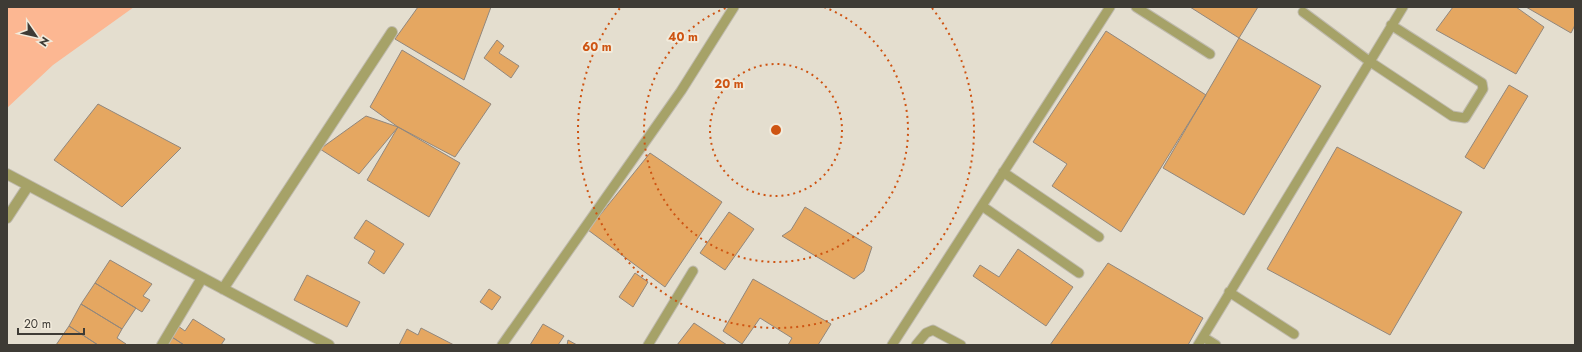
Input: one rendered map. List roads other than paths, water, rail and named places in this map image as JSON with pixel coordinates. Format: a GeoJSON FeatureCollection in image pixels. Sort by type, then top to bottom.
{"type":"FeatureCollection","features":[{"type":"Feature","properties":{"kind":"street"},"geometry":{"type":"LineString","coordinates":[[223,289],[392,32]]}},
{"type":"Feature","properties":{"kind":"street"},"geometry":{"type":"LineString","coordinates":[[7,174],[329,345]]}},
{"type":"Feature","properties":{"kind":"street"},"geometry":{"type":"LineString","coordinates":[[7,218],[28,186]]}},
{"type":"Feature","properties":{"kind":"street"},"geometry":{"type":"LineString","coordinates":[[162,345],[202,278]]}},
{"type":"Feature","properties":{"kind":"lane"},"geometry":{"type":"LineString","coordinates":[[502,345],[681,91],[734,7]]}},
{"type":"Feature","properties":{"kind":"lane"},"geometry":{"type":"LineString","coordinates":[[892,345],[1110,7]]}},
{"type":"Feature","properties":{"kind":"lane"},"geometry":{"type":"LineString","coordinates":[[1136,7],[1210,54]]}},
{"type":"Feature","properties":{"kind":"lane"},"geometry":{"type":"LineString","coordinates":[[1198,345],[1228,292],[1403,7]]}},
{"type":"Feature","properties":{"kind":"lane"},"geometry":{"type":"LineString","coordinates":[[1303,12],[1369,61],[1452,116],[1466,118],[1483,89],[1482,83],[1391,25]]}},
{"type":"Feature","properties":{"kind":"lane"},"geometry":{"type":"LineString","coordinates":[[1003,172],[1099,237]]}},
{"type":"Feature","properties":{"kind":"lane"},"geometry":{"type":"LineString","coordinates":[[982,206],[1079,273]]}},
{"type":"Feature","properties":{"kind":"lane"},"geometry":{"type":"LineString","coordinates":[[648,345],[692,271]]}},
{"type":"Feature","properties":{"kind":"lane"},"geometry":{"type":"LineString","coordinates":[[1228,292],[1294,334]]}},
{"type":"Feature","properties":{"kind":"lane"},"geometry":{"type":"LineString","coordinates":[[916,345],[926,333],[933,330],[961,345]]}},
{"type":"Feature","properties":{"kind":"lane"},"geometry":{"type":"LineString","coordinates":[[1203,337],[1216,345]]}}]}
